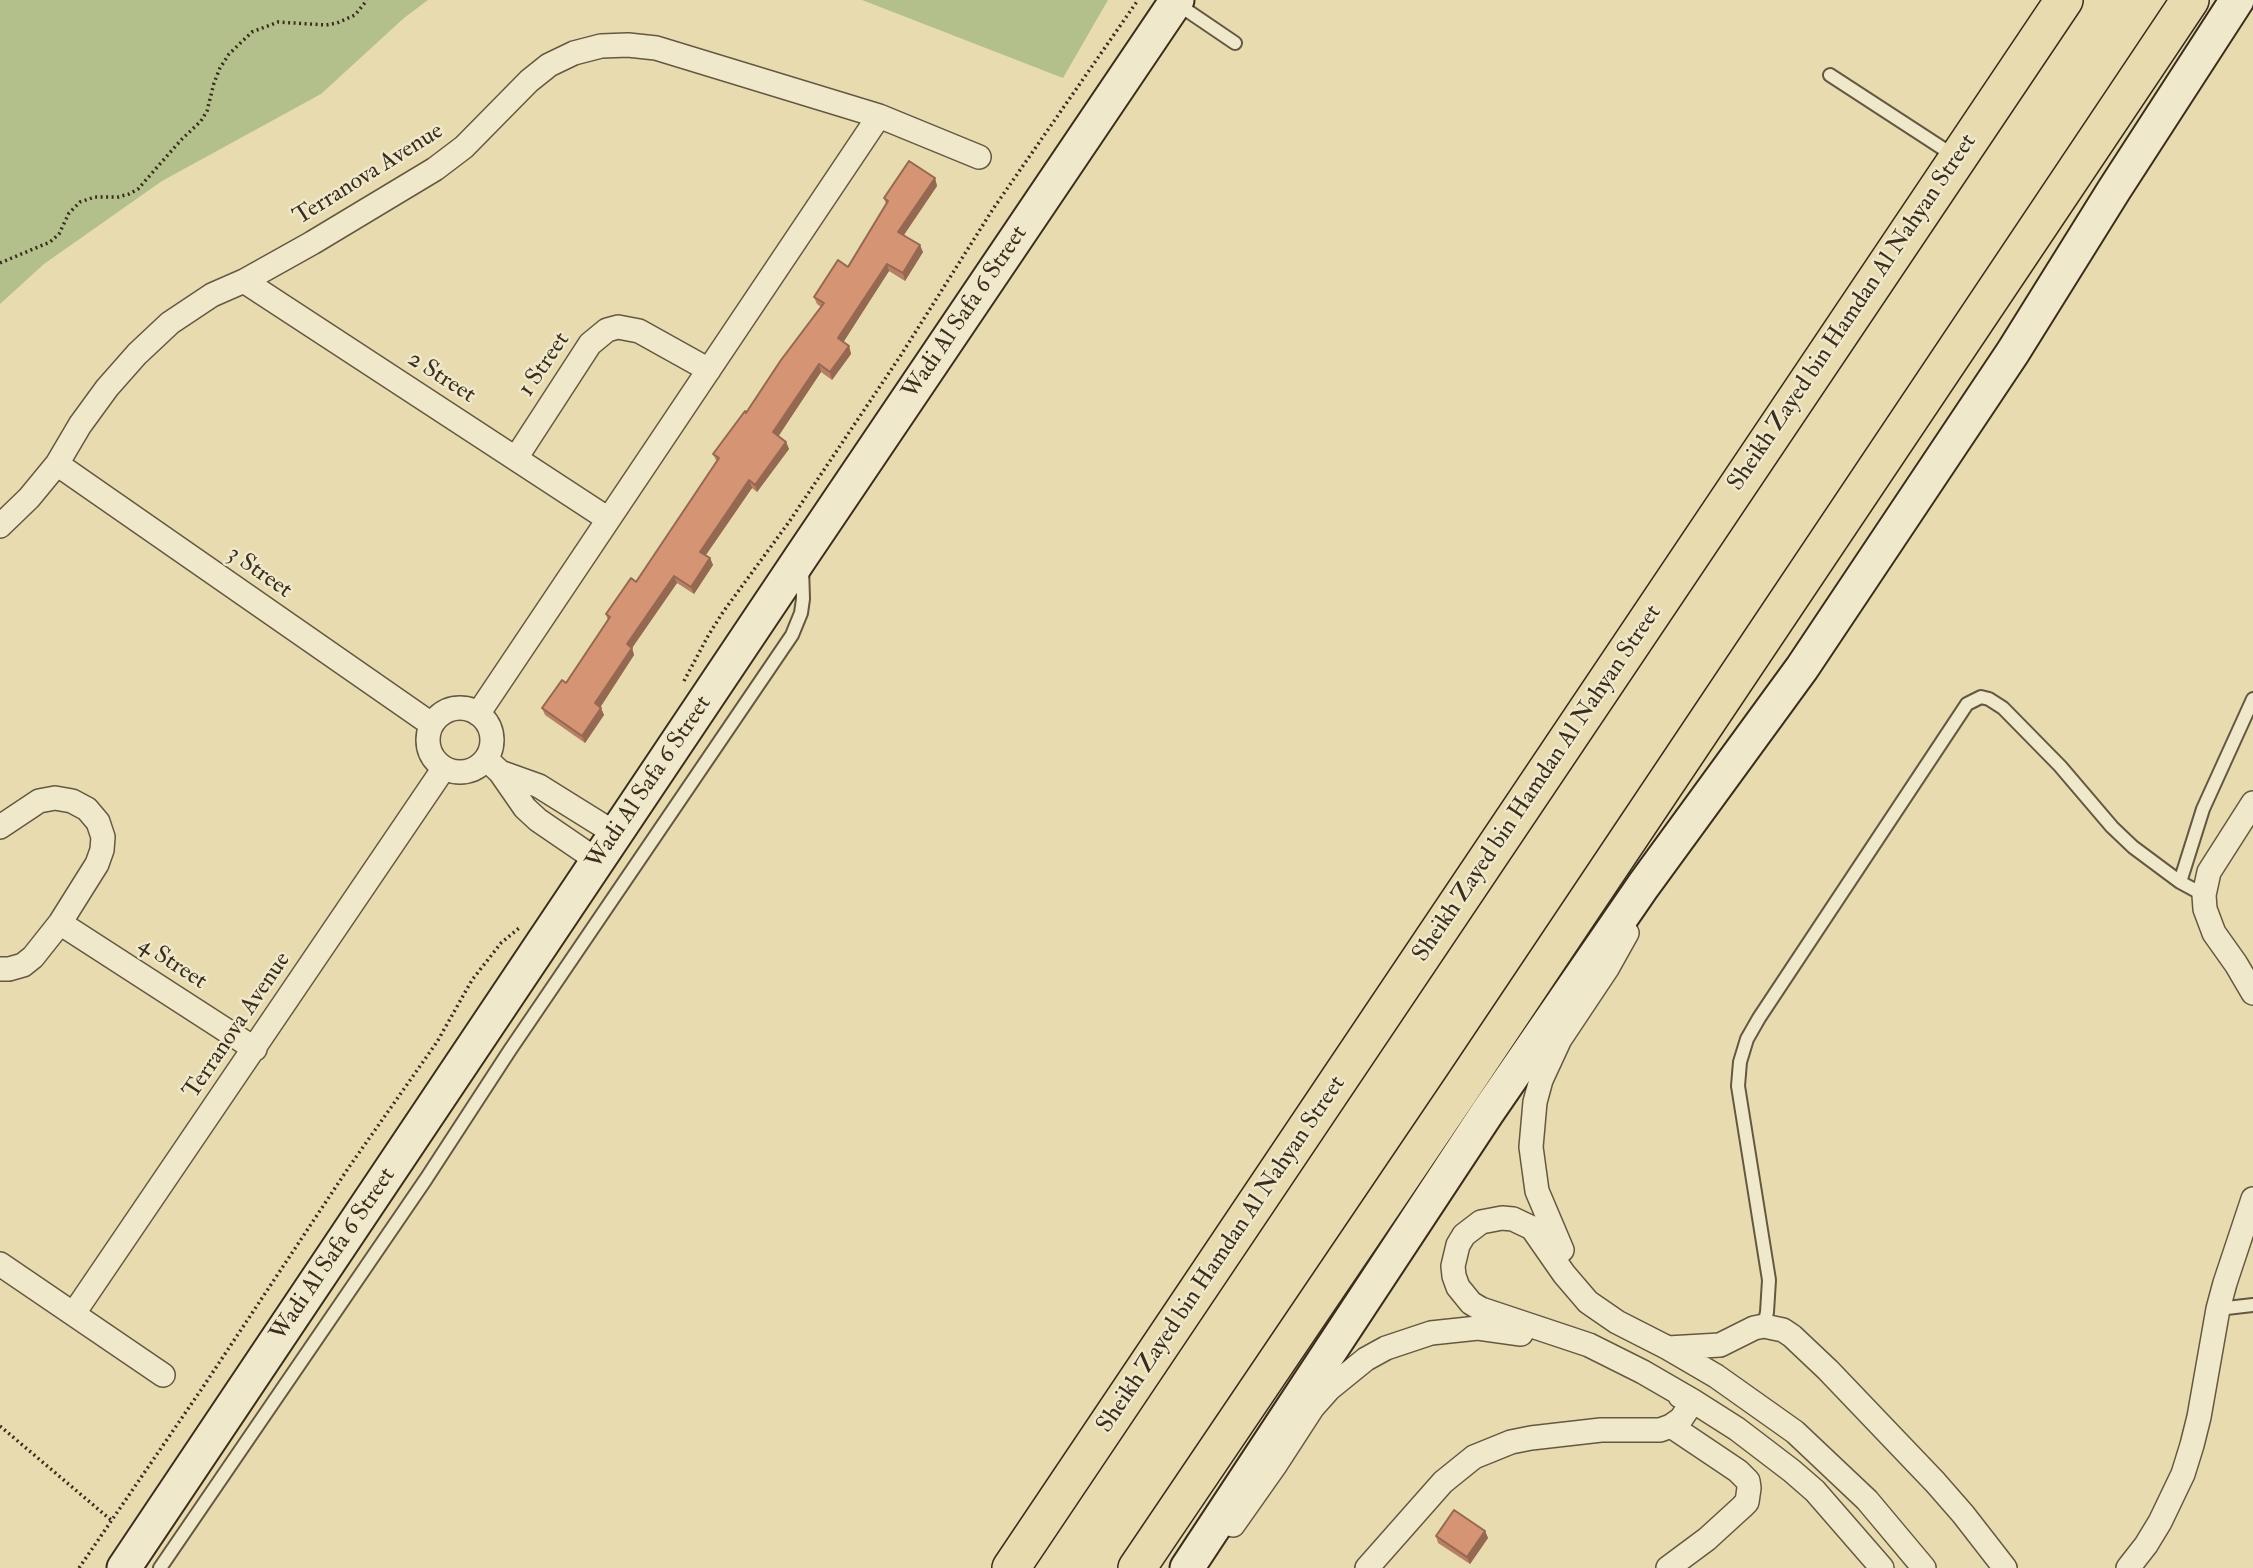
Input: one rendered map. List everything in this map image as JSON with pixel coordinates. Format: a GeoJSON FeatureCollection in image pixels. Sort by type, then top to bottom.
{"type":"FeatureCollection","features":[{"type":"Feature","properties":{"kind":"main road","name":"Sheikh Zayed bin Hamdan Al Nahyan Street"},"geometry":{"type":"LineString","coordinates":[[1011,1568],[2064,0]]}},
{"type":"Feature","properties":{"kind":"main road"},"geometry":{"type":"LineString","coordinates":[[1137,1568],[2190,0]]}},
{"type":"Feature","properties":{"kind":"street"},"geometry":{"type":"LineString","coordinates":[[1187,1568],[1472,1136],[1643,886],[1802,668],[2013,352],[2237,0]]}},
{"type":"Feature","properties":{"kind":"street","name":"Wadi Al Safa 6 Street"},"geometry":{"type":"LineString","coordinates":[[124,1568],[1176,1]]}},
{"type":"Feature","properties":{"kind":"street"},"geometry":{"type":"LineString","coordinates":[[2114,190],[2136,170],[2168,132],[2253,8]]}},
{"type":"Feature","properties":{"kind":"street","name":"Terranova Avenue"},"geometry":{"type":"LineString","coordinates":[[0,527],[57,464],[107,388],[137,354],[170,323],[212,295],[244,281],[435,169],[464,147],[549,65],[574,53],[601,46],[656,48],[879,116],[979,157]]}},
{"type":"Feature","properties":{"kind":"street"},"geometry":{"type":"LineString","coordinates":[[478,714],[879,116]]}},
{"type":"Feature","properties":{"kind":"street","name":"2 Street"},"geometry":{"type":"LineString","coordinates":[[244,281],[608,519]]}},
{"type":"Feature","properties":{"kind":"street","name":"1 Street"},"geometry":{"type":"LineString","coordinates":[[516,458],[590,344],[607,330],[618,327],[639,331],[709,370]]}},
{"type":"Feature","properties":{"kind":"street","name":"3 Street"},"geometry":{"type":"LineString","coordinates":[[57,464],[431,724]]}},
{"type":"Feature","properties":{"kind":"street"},"geometry":{"type":"LineString","coordinates":[[598,861],[525,808],[500,769],[490,750],[490,730],[478,714],[466,708],[452,709],[440,714],[431,724],[427,736],[429,749],[434,760],[444,768],[455,772],[477,767],[500,769],[539,786],[616,834]]}},
{"type":"Feature","properties":{"kind":"street","name":"Terranova Avenue"},"geometry":{"type":"LineString","coordinates":[[75,1313],[444,768]]}},
{"type":"Feature","properties":{"kind":"street"},"geometry":{"type":"LineString","coordinates":[[0,827],[39,801],[55,798],[72,801],[87,809],[98,822],[103,837],[100,858],[60,923],[33,957],[23,965],[0,969]]}},
{"type":"Feature","properties":{"kind":"street"},"geometry":{"type":"LineString","coordinates":[[2253,803],[2216,860],[2204,895],[2205,909],[2214,933],[2253,993]]}},
{"type":"Feature","properties":{"kind":"street"},"geometry":{"type":"LineString","coordinates":[[562,837],[579,811]]}},
{"type":"Feature","properties":{"kind":"street"},"geometry":{"type":"LineString","coordinates":[[1643,886],[1635,915],[1623,942],[1560,1039],[1535,1102],[1531,1147],[1540,1200],[1552,1229],[1573,1267],[1603,1299],[1668,1348],[1720,1345],[1754,1328],[1764,1326],[1783,1330],[1828,1370],[1963,1514],[2005,1568]]}},
{"type":"Feature","properties":{"kind":"street","name":"4 Street"},"geometry":{"type":"LineString","coordinates":[[60,923],[255,1049]]}},
{"type":"Feature","properties":{"kind":"street"},"geometry":{"type":"LineString","coordinates":[[2128,1568],[2160,1522],[2183,1474],[2200,1417],[2218,1309],[2253,1199]]}},
{"type":"Feature","properties":{"kind":"street"},"geometry":{"type":"LineString","coordinates":[[1882,1568],[1815,1491],[1737,1429],[1634,1367],[1589,1345],[1481,1309],[1471,1303],[1464,1296],[1454,1276],[1453,1266],[1458,1245],[1472,1228],[1481,1222],[1502,1218],[1532,1228],[1559,1268],[1588,1302],[1617,1322],[1716,1376],[1795,1433],[1867,1500],[1924,1568]]}},
{"type":"Feature","properties":{"kind":"street"},"geometry":{"type":"LineString","coordinates":[[0,1264],[163,1375]]}},
{"type":"Feature","properties":{"kind":"street"},"geometry":{"type":"LineString","coordinates":[[1198,1568],[1251,1502],[1314,1407],[1329,1389],[1366,1359],[1408,1339],[1454,1329],[1478,1328],[1525,1335],[1549,1342],[1693,1402]]}},
{"type":"Feature","properties":{"kind":"street"},"geometry":{"type":"LineString","coordinates":[[1367,1568],[1443,1482],[1474,1457],[1492,1448],[1521,1440],[1570,1433],[1660,1430],[1681,1419],[1693,1402]]}},
{"type":"Feature","properties":{"kind":"street"},"geometry":{"type":"LineString","coordinates":[[1668,1568],[1707,1539],[1742,1507],[1749,1495],[1748,1481],[1738,1471],[1671,1426]]}},
{"type":"Feature","properties":{"kind":"lane"},"geometry":{"type":"LineString","coordinates":[[1176,1],[1235,43]]}},
{"type":"Feature","properties":{"kind":"lane"},"geometry":{"type":"LineString","coordinates":[[1830,75],[1956,158]]}},
{"type":"Feature","properties":{"kind":"lane"},"geometry":{"type":"LineString","coordinates":[[160,1568],[792,635],[798,623],[803,599],[801,557]]}},
{"type":"Feature","properties":{"kind":"lane"},"geometry":{"type":"LineString","coordinates":[[1764,1326],[1769,1280],[1738,1086],[1740,1062],[1747,1039],[1967,704],[1981,697],[2003,708],[2060,766],[2112,827],[2156,865],[2204,895]]}},
{"type":"Feature","properties":{"kind":"lane"},"geometry":{"type":"LineString","coordinates":[[2180,882],[2203,809],[2253,699]]}},
{"type":"Feature","properties":{"kind":"lane"},"geometry":{"type":"LineString","coordinates":[[2218,1309],[2253,1305]]}},
{"type":"Feature","properties":{"kind":"path"},"geometry":{"type":"LineString","coordinates":[[0,263],[50,242],[59,234],[69,213],[80,202],[95,197],[118,197],[138,189],[171,150],[201,121],[207,111],[220,68],[229,54],[252,32],[278,22],[326,25],[337,23],[355,15],[368,0]]}},
{"type":"Feature","properties":{"kind":"path"},"geometry":{"type":"LineString","coordinates":[[682,686],[723,612],[789,522],[901,355],[993,209],[1138,0]]}},
{"type":"Feature","properties":{"kind":"path"},"geometry":{"type":"LineString","coordinates":[[79,1568],[203,1388],[349,1167],[437,1042],[472,980],[501,943],[523,925]]}},
{"type":"Feature","properties":{"kind":"path"},"geometry":{"type":"LineString","coordinates":[[0,1426],[111,1521]]}},
{"type":"Feature","properties":{"kind":"green space"},"geometry":{"type":"Polygon","coordinates":[[[0,0],[428,0],[404,18],[321,94],[162,181],[44,264],[0,304],[0,0]]]}},
{"type":"Feature","properties":{"kind":"green space"},"geometry":{"type":"Polygon","coordinates":[[[862,0],[1108,0],[1063,78],[862,0]]]}},
{"type":"Feature","properties":{"kind":"building"},"geometry":{"type":"Polygon","coordinates":[[[909,161],[935,178],[898,232],[920,245],[903,273],[887,264],[838,338],[849,346],[830,372],[819,364],[773,432],[786,442],[755,485],[749,480],[700,552],[710,558],[691,587],[674,576],[627,644],[632,648],[595,703],[601,708],[582,736],[542,708],[562,680],[566,683],[610,617],[606,614],[631,578],[636,582],[719,458],[713,454],[745,411],[746,413],[781,360],[824,303],[814,297],[838,260],[848,267],[888,201],[884,198],[909,161]]]}},
{"type":"Feature","properties":{"kind":"building"},"geometry":{"type":"Polygon","coordinates":[[[1454,1510],[1485,1531],[1467,1557],[1436,1536],[1454,1510]]]}}]}
